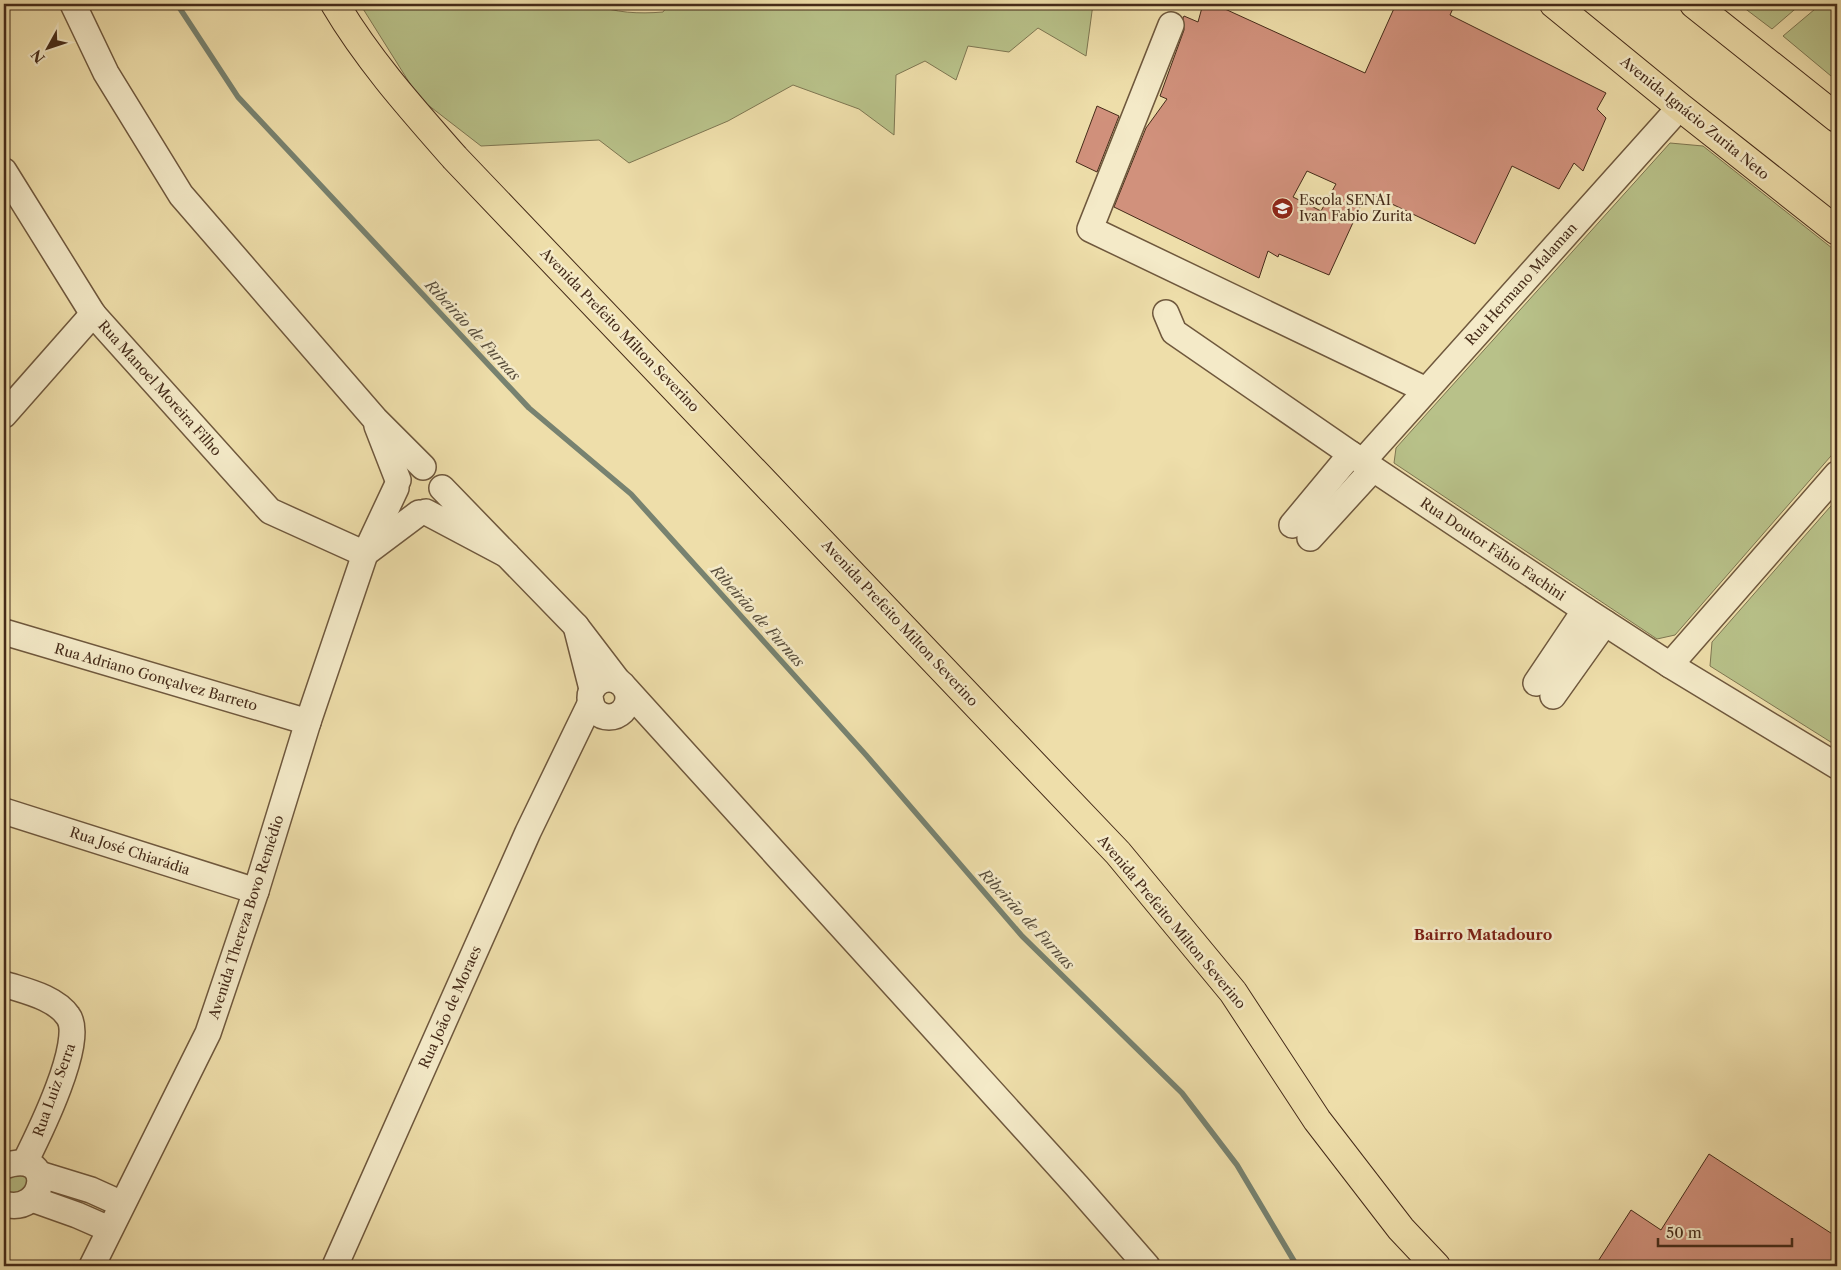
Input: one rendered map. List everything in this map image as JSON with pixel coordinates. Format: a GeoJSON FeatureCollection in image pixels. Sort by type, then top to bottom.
{"type":"FeatureCollection","features":[{"type":"Feature","properties":{"kind":"main road","name":"Avenida Prefeito Milton Severino"},"geometry":{"type":"LineString","coordinates":[[335,4],[350,30],[455,158],[1118,854],[1233,992],[1317,1120],[1401,1229],[1436,1266]]}},
{"type":"Feature","properties":{"kind":"main road","name":"Avenida Ignácio Zurita Neto"},"geometry":{"type":"LineString","coordinates":[[1554,4],[1680,107],[1837,230]]}},
{"type":"Feature","properties":{"kind":"main road"},"geometry":{"type":"LineString","coordinates":[[1694,4],[1837,118]]}},
{"type":"Feature","properties":{"kind":"street"},"geometry":{"type":"LineString","coordinates":[[73,4],[106,73],[181,195],[375,419],[423,467],[436,474],[442,488],[576,626],[623,686],[1070,1178],[1147,1266]]}},
{"type":"Feature","properties":{"kind":"street"},"geometry":{"type":"LineString","coordinates":[[1171,25],[1090,229],[1426,390]]}},
{"type":"Feature","properties":{"kind":"street","name":"Rua Hermano Malaman"},"geometry":{"type":"LineString","coordinates":[[1301,531],[1680,107]]}},
{"type":"Feature","properties":{"kind":"street","name":"Rua Manoel Moreira Filho"},"geometry":{"type":"LineString","coordinates":[[4,171],[93,314],[270,512],[365,554]]}},
{"type":"Feature","properties":{"kind":"street","name":"Rua Doutor Fábio Fachini"},"geometry":{"type":"LineString","coordinates":[[1166,312],[1174,332],[1362,461],[1595,617],[1670,665],[1837,766]]}},
{"type":"Feature","properties":{"kind":"street"},"geometry":{"type":"LineString","coordinates":[[4,414],[93,314]]}},
{"type":"Feature","properties":{"kind":"street"},"geometry":{"type":"LineString","coordinates":[[375,419],[397,484],[399,502],[408,510],[423,512],[507,555]]}},
{"type":"Feature","properties":{"kind":"street"},"geometry":{"type":"LineString","coordinates":[[397,484],[408,469],[423,467]]}},
{"type":"Feature","properties":{"kind":"street"},"geometry":{"type":"LineString","coordinates":[[1670,665],[1837,474]]}},
{"type":"Feature","properties":{"kind":"street","name":"Avenida Thereza Bovo Remédio"},"geometry":{"type":"LineString","coordinates":[[92,1266],[208,1033],[256,891],[308,722],[365,554],[397,484]]}},
{"type":"Feature","properties":{"kind":"street"},"geometry":{"type":"LineString","coordinates":[[365,554],[438,503],[442,488]]}},
{"type":"Feature","properties":{"kind":"street"},"geometry":{"type":"LineString","coordinates":[[1544,689],[1595,617]]}},
{"type":"Feature","properties":{"kind":"street"},"geometry":{"type":"LineString","coordinates":[[576,626],[601,706],[674,741]]}},
{"type":"Feature","properties":{"kind":"street","name":"Rua Adriano Gonçalvez Barreto"},"geometry":{"type":"LineString","coordinates":[[4,632],[308,722]]}},
{"type":"Feature","properties":{"kind":"street"},"geometry":{"type":"LineString","coordinates":[[612,679],[623,686],[628,697],[625,709],[601,706],[600,681],[612,679]]}},
{"type":"Feature","properties":{"kind":"street","name":"Rua João de Moraes"},"geometry":{"type":"LineString","coordinates":[[334,1266],[568,749],[601,706]]}},
{"type":"Feature","properties":{"kind":"street","name":"Rua José Chiarádia"},"geometry":{"type":"LineString","coordinates":[[4,811],[256,891]]}},
{"type":"Feature","properties":{"kind":"street","name":"Rua Luiz Serra"},"geometry":{"type":"LineString","coordinates":[[4,984],[48,999],[69,1016],[73,1033],[72,1048],[43,1125],[23,1168],[41,1183],[38,1192],[32,1199]]}},
{"type":"Feature","properties":{"kind":"street"},"geometry":{"type":"LineString","coordinates":[[23,1168],[90,1190],[122,1204]]}},
{"type":"Feature","properties":{"kind":"street"},"geometry":{"type":"LineString","coordinates":[[4,1204],[14,1205],[32,1199],[109,1229]]}},
{"type":"Feature","properties":{"kind":"green space"},"geometry":{"type":"Polygon","coordinates":[[[360,4],[593,4],[618,11],[645,13],[663,12],[669,4],[1093,4],[1086,56],[1038,28],[1009,52],[968,46],[956,80],[925,61],[896,75],[894,135],[859,109],[793,85],[728,121],[629,163],[599,140],[481,146],[419,98],[360,4]]]}},
{"type":"Feature","properties":{"kind":"green space"},"geometry":{"type":"Polygon","coordinates":[[[1739,4],[1801,4],[1772,29],[1739,4]]]}},
{"type":"Feature","properties":{"kind":"green space"},"geometry":{"type":"Polygon","coordinates":[[[1821,4],[1837,4],[1837,81],[1783,36],[1821,4]]]}},
{"type":"Feature","properties":{"kind":"green space"},"geometry":{"type":"Polygon","coordinates":[[[1670,143],[1703,146],[1837,252],[1837,449],[1675,635],[1657,639],[1394,463],[1396,448],[1670,143]]]}},
{"type":"Feature","properties":{"kind":"green space"},"geometry":{"type":"Polygon","coordinates":[[[1837,499],[1837,746],[1710,666],[1712,642],[1837,499]]]}},
{"type":"Feature","properties":{"kind":"green space"},"geometry":{"type":"Polygon","coordinates":[[[16,1170],[29,1177],[25,1192],[4,1195],[4,1174],[16,1170]]]}},
{"type":"Feature","properties":{"kind":"building"},"geometry":{"type":"Polygon","coordinates":[[[1203,4],[1214,4],[1365,73],[1396,4],[1455,4],[1450,15],[1606,93],[1597,109],[1606,118],[1583,171],[1574,163],[1559,189],[1512,166],[1475,244],[1367,192],[1329,275],[1279,254],[1278,257],[1268,251],[1259,278],[1114,207],[1146,128],[1167,99],[1160,96],[1184,30],[1183,18],[1184,16],[1198,22],[1203,4]],[[1307,171],[1293,197],[1321,211],[1336,184],[1307,171]]]}},
{"type":"Feature","properties":{"kind":"building"},"geometry":{"type":"Polygon","coordinates":[[[1097,106],[1119,116],[1097,172],[1076,162],[1097,106]]]}},
{"type":"Feature","properties":{"kind":"building"},"geometry":{"type":"Polygon","coordinates":[[[1709,1154],[1837,1237],[1837,1266],[1595,1266],[1631,1210],[1661,1230],[1709,1154]]]}},
{"type":"Feature","properties":{"kind":"waterway","name":"Ribeirão de Furnas"},"geometry":{"type":"LineString","coordinates":[[177,4],[238,97],[529,408],[631,494],[866,755],[1022,936],[1182,1093],[1237,1165],[1297,1266]]}},
{"type":"Feature","properties":{"kind":"place","name":"Escola SENAI Ivan Fabio Zurita"},"geometry":{"type":"Point","coordinates":[1283,208]}},
{"type":"Feature","properties":{"kind":"district","name":"Bairro Matadouro"},"geometry":{"type":"Point","coordinates":[1483,934]}}]}
